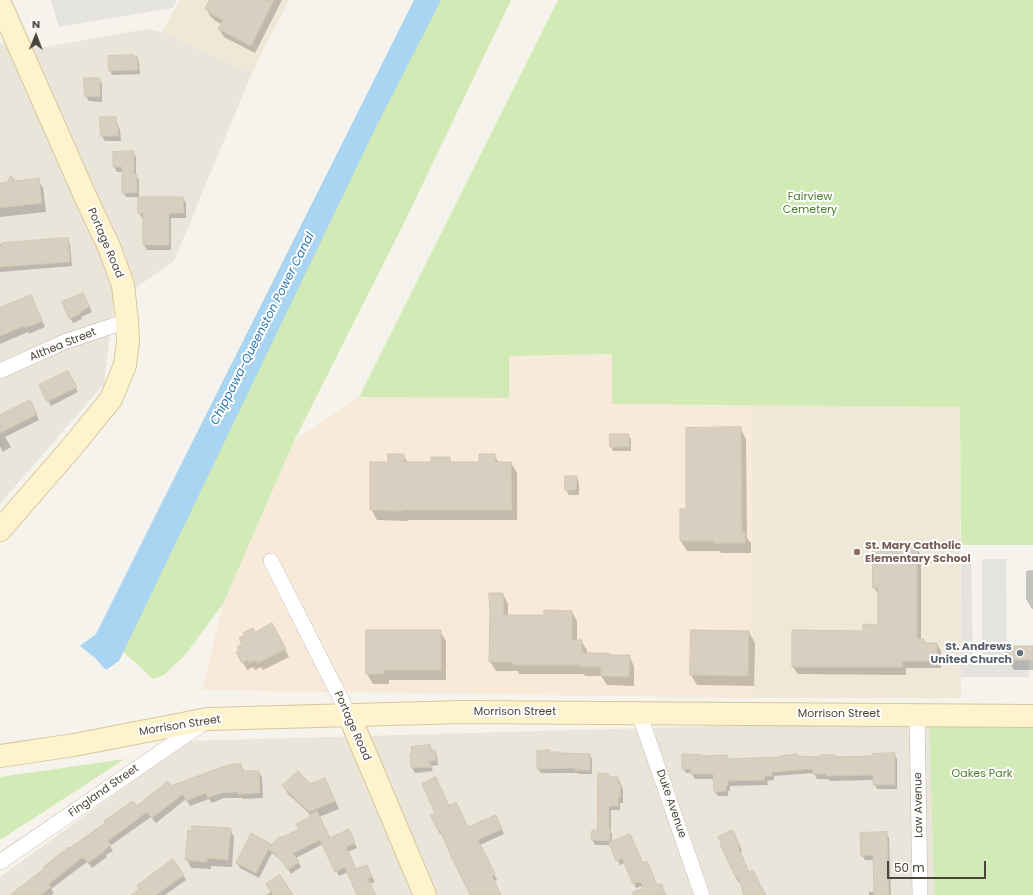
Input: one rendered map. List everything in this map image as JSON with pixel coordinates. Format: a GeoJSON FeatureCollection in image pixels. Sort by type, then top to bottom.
{"type":"FeatureCollection","features":[{"type":"Feature","properties":{"kind":"street","name":"Portage Road"},"geometry":{"type":"LineString","coordinates":[[0,3],[110,249],[123,285],[128,342],[124,365],[111,399],[72,448],[0,530]]}},
{"type":"Feature","properties":{"kind":"street","name":"Althea Street"},"geometry":{"type":"LineString","coordinates":[[0,372],[64,342],[127,320]]}},
{"type":"Feature","properties":{"kind":"street","name":"Portage Road"},"geometry":{"type":"LineString","coordinates":[[270,561],[349,715],[425,895]]}},
{"type":"Feature","properties":{"kind":"street","name":"Morrison Street"},"geometry":{"type":"LineString","coordinates":[[0,756],[74,745],[208,719],[463,712],[1033,716]]}},
{"type":"Feature","properties":{"kind":"street","name":"Duke Avenue"},"geometry":{"type":"LineString","coordinates":[[639,713],[702,895]]}},
{"type":"Feature","properties":{"kind":"street","name":"Law Avenue"},"geometry":{"type":"LineString","coordinates":[[917,714],[920,895]]}},
{"type":"Feature","properties":{"kind":"street","name":"Fingland Street"},"geometry":{"type":"LineString","coordinates":[[0,862],[208,719]]}},
{"type":"Feature","properties":{"kind":"shaded area"},"geometry":{"type":"Polygon","coordinates":[[[51,0],[177,0],[173,8],[59,27],[51,0]]]}},
{"type":"Feature","properties":{"kind":"shaded area"},"geometry":{"type":"Polygon","coordinates":[[[180,0],[289,0],[252,73],[162,32],[180,0]]]}},
{"type":"Feature","properties":{"kind":"shaded area"},"geometry":{"type":"Polygon","coordinates":[[[147,29],[162,32],[252,73],[174,261],[114,303],[104,384],[0,504],[0,43],[40,48],[147,29]]]}},
{"type":"Feature","properties":{"kind":"shaded area"},"geometry":{"type":"Polygon","coordinates":[[[612,354],[612,404],[752,405],[753,698],[202,690],[223,604],[294,441],[359,397],[508,398],[509,356],[612,354]]]}},
{"type":"Feature","properties":{"kind":"shaded area","name":"St. Mary Catholic Elementary School"},"geometry":{"type":"Polygon","coordinates":[[[752,405],[960,407],[961,698],[753,698],[752,405]]]}},
{"type":"Feature","properties":{"kind":"shaded area"},"geometry":{"type":"Polygon","coordinates":[[[961,559],[971,559],[973,664],[982,664],[982,559],[1006,559],[1007,660],[1029,660],[1029,677],[961,677],[961,559]]]}},
{"type":"Feature","properties":{"kind":"shaded area"},"geometry":{"type":"Polygon","coordinates":[[[929,720],[934,895],[0,895],[0,877],[188,741],[929,720]]]}},
{"type":"Feature","properties":{"kind":"green space"},"geometry":{"type":"Polygon","coordinates":[[[436,0],[511,0],[404,223],[294,441],[223,604],[185,655],[164,675],[153,679],[113,642],[436,0]]]}},
{"type":"Feature","properties":{"kind":"green space","name":"Fairview Cemetery"},"geometry":{"type":"Polygon","coordinates":[[[558,0],[1033,0],[1033,545],[961,545],[960,407],[612,404],[612,354],[509,356],[509,398],[359,397],[558,0]]]}},
{"type":"Feature","properties":{"kind":"green space","name":"Oakes Park"},"geometry":{"type":"Polygon","coordinates":[[[929,720],[1033,724],[1033,895],[934,895],[929,720]]]}},
{"type":"Feature","properties":{"kind":"green space"},"geometry":{"type":"Polygon","coordinates":[[[125,759],[0,840],[0,777],[125,759]]]}},
{"type":"Feature","properties":{"kind":"water","name":"Chippawa-Queenston Power Canal"},"geometry":{"type":"Polygon","coordinates":[[[414,0],[441,0],[375,129],[119,661],[106,670],[94,657],[80,646],[96,634],[414,0]]]}},
{"type":"Feature","properties":{"kind":"building"},"geometry":{"type":"Polygon","coordinates":[[[210,0],[274,0],[251,46],[218,29],[223,20],[209,13],[210,12],[205,9],[210,0]]]}},
{"type":"Feature","properties":{"kind":"building"},"geometry":{"type":"Polygon","coordinates":[[[108,56],[137,56],[138,70],[109,71],[108,56]]]}},
{"type":"Feature","properties":{"kind":"building"},"geometry":{"type":"Polygon","coordinates":[[[84,78],[100,78],[100,97],[85,96],[84,78]]]}},
{"type":"Feature","properties":{"kind":"building"},"geometry":{"type":"Polygon","coordinates":[[[100,117],[116,117],[116,124],[118,124],[118,136],[101,136],[100,117]]]}},
{"type":"Feature","properties":{"kind":"building"},"geometry":{"type":"Polygon","coordinates":[[[134,151],[134,174],[137,174],[137,193],[122,193],[122,167],[113,167],[113,152],[134,151]]]}},
{"type":"Feature","properties":{"kind":"building"},"geometry":{"type":"Polygon","coordinates":[[[11,176],[16,181],[39,178],[42,203],[0,208],[0,183],[7,182],[11,176]]]}},
{"type":"Feature","properties":{"kind":"building"},"geometry":{"type":"Polygon","coordinates":[[[138,197],[183,197],[184,213],[169,213],[169,245],[143,245],[143,213],[138,213],[138,197]]]}},
{"type":"Feature","properties":{"kind":"building"},"geometry":{"type":"Polygon","coordinates":[[[68,238],[70,262],[0,267],[0,245],[2,245],[2,243],[68,238]]]}},
{"type":"Feature","properties":{"kind":"building"},"geometry":{"type":"Polygon","coordinates":[[[83,293],[90,307],[69,319],[62,302],[83,293]]]}},
{"type":"Feature","properties":{"kind":"building"},"geometry":{"type":"Polygon","coordinates":[[[31,295],[42,321],[25,328],[24,326],[0,336],[0,308],[31,295]]]}},
{"type":"Feature","properties":{"kind":"building"},"geometry":{"type":"Polygon","coordinates":[[[68,371],[77,387],[47,402],[39,385],[68,371]]]}},
{"type":"Feature","properties":{"kind":"building"},"geometry":{"type":"Polygon","coordinates":[[[30,400],[37,414],[0,433],[0,415],[30,400]]]}},
{"type":"Feature","properties":{"kind":"building"},"geometry":{"type":"Polygon","coordinates":[[[741,427],[742,532],[745,532],[745,543],[680,541],[680,509],[686,509],[686,428],[741,427]]]}},
{"type":"Feature","properties":{"kind":"building"},"geometry":{"type":"Polygon","coordinates":[[[610,434],[629,434],[629,447],[610,447],[610,434]]]}},
{"type":"Feature","properties":{"kind":"building"},"geometry":{"type":"Polygon","coordinates":[[[388,454],[404,454],[404,462],[431,462],[431,457],[450,457],[450,462],[479,462],[479,454],[495,454],[495,462],[511,462],[512,510],[370,510],[370,462],[388,462],[388,454]]]}},
{"type":"Feature","properties":{"kind":"building"},"geometry":{"type":"Polygon","coordinates":[[[565,476],[577,476],[576,490],[565,490],[565,476]]]}},
{"type":"Feature","properties":{"kind":"building"},"geometry":{"type":"Polygon","coordinates":[[[873,546],[917,547],[917,639],[924,639],[924,643],[937,643],[937,661],[902,661],[902,667],[792,667],[792,630],[863,631],[863,624],[878,625],[878,588],[873,588],[873,546]]]}},
{"type":"Feature","properties":{"kind":"building"},"geometry":{"type":"Polygon","coordinates":[[[489,593],[503,593],[504,615],[544,615],[544,610],[572,611],[572,640],[582,640],[582,653],[630,655],[629,677],[601,676],[601,667],[579,667],[579,665],[513,665],[513,662],[489,662],[489,593]]]}},
{"type":"Feature","properties":{"kind":"building"},"geometry":{"type":"Polygon","coordinates":[[[272,623],[286,649],[258,663],[256,660],[249,663],[248,660],[242,663],[236,652],[239,651],[237,647],[242,644],[239,638],[245,635],[243,633],[253,628],[255,632],[272,623]]]}},
{"type":"Feature","properties":{"kind":"building"},"geometry":{"type":"Polygon","coordinates":[[[366,630],[441,630],[441,670],[384,670],[384,674],[366,674],[366,630]]]}},
{"type":"Feature","properties":{"kind":"building"},"geometry":{"type":"Polygon","coordinates":[[[691,630],[749,631],[748,676],[690,675],[691,630]]]}},
{"type":"Feature","properties":{"kind":"building","name":"St. Andrews United Church"},"geometry":{"type":"Polygon","coordinates":[[[1007,646],[1033,646],[1033,660],[1007,660],[1007,646]]]}},
{"type":"Feature","properties":{"kind":"building"},"geometry":{"type":"Polygon","coordinates":[[[430,745],[431,751],[435,750],[436,761],[429,761],[432,767],[411,768],[411,747],[430,745]]]}},
{"type":"Feature","properties":{"kind":"building"},"geometry":{"type":"Polygon","coordinates":[[[550,750],[550,752],[560,753],[590,754],[590,770],[575,770],[575,768],[537,769],[537,751],[550,750]]]}},
{"type":"Feature","properties":{"kind":"building"},"geometry":{"type":"Polygon","coordinates":[[[895,753],[895,785],[873,785],[873,775],[826,776],[826,774],[813,774],[813,769],[772,772],[772,776],[765,776],[765,780],[728,781],[726,791],[714,792],[713,774],[691,774],[691,769],[682,769],[682,754],[702,756],[727,755],[727,759],[780,757],[797,754],[797,756],[820,757],[820,755],[835,755],[835,757],[873,756],[873,754],[895,753]]]}},
{"type":"Feature","properties":{"kind":"building"},"geometry":{"type":"Polygon","coordinates":[[[241,764],[242,771],[259,771],[260,793],[221,793],[208,798],[206,793],[186,801],[183,794],[152,818],[147,812],[108,841],[111,845],[88,863],[83,857],[49,884],[51,887],[41,895],[10,895],[44,869],[43,867],[69,847],[70,848],[105,823],[104,821],[133,801],[137,806],[168,781],[171,786],[228,765],[241,764]]]}},
{"type":"Feature","properties":{"kind":"building"},"geometry":{"type":"Polygon","coordinates":[[[298,771],[310,784],[325,778],[335,801],[309,812],[282,786],[298,771]]]}},
{"type":"Feature","properties":{"kind":"building"},"geometry":{"type":"Polygon","coordinates":[[[598,773],[609,774],[609,777],[618,777],[618,784],[621,784],[618,806],[609,806],[610,841],[591,840],[592,830],[597,830],[598,773]]]}},
{"type":"Feature","properties":{"kind":"building"},"geometry":{"type":"Polygon","coordinates":[[[436,777],[449,806],[456,802],[468,827],[496,815],[502,829],[478,840],[495,874],[492,876],[501,895],[470,895],[439,828],[437,829],[430,815],[435,813],[422,784],[436,777]]]}},
{"type":"Feature","properties":{"kind":"building"},"geometry":{"type":"Polygon","coordinates":[[[317,811],[330,838],[349,829],[355,843],[346,847],[356,869],[367,865],[372,877],[368,879],[376,895],[357,895],[345,867],[335,872],[320,840],[293,853],[299,862],[288,870],[269,848],[256,873],[236,863],[251,833],[271,844],[269,847],[280,836],[281,838],[299,829],[296,824],[310,817],[309,815],[317,811]]]}},
{"type":"Feature","properties":{"kind":"building"},"geometry":{"type":"Polygon","coordinates":[[[192,826],[231,828],[228,860],[207,858],[207,862],[185,860],[188,830],[192,831],[192,826]]]}},
{"type":"Feature","properties":{"kind":"building"},"geometry":{"type":"Polygon","coordinates":[[[733,830],[740,846],[738,847],[749,872],[753,870],[765,895],[744,895],[738,877],[736,878],[718,837],[733,830]]]}},
{"type":"Feature","properties":{"kind":"building"},"geometry":{"type":"Polygon","coordinates":[[[887,832],[889,895],[874,895],[873,855],[861,856],[860,833],[887,832]]]}},
{"type":"Feature","properties":{"kind":"building"},"geometry":{"type":"Polygon","coordinates":[[[630,834],[643,863],[647,861],[657,885],[662,884],[665,895],[633,895],[633,892],[643,889],[641,882],[633,884],[622,858],[616,861],[609,843],[630,834]]]}},
{"type":"Feature","properties":{"kind":"building"},"geometry":{"type":"Polygon","coordinates":[[[173,859],[184,875],[156,895],[131,895],[139,889],[137,886],[173,859]]]}},
{"type":"Feature","properties":{"kind":"building"},"geometry":{"type":"Polygon","coordinates":[[[280,875],[293,895],[273,895],[266,884],[280,875]]]}},
{"type":"Feature","properties":{"kind":"place","name":"St. Mary Catholic Elementary School"},"geometry":{"type":"Point","coordinates":[857,552]}},
{"type":"Feature","properties":{"kind":"place","name":"St. Andrews United Church"},"geometry":{"type":"Point","coordinates":[1020,653]}}]}
